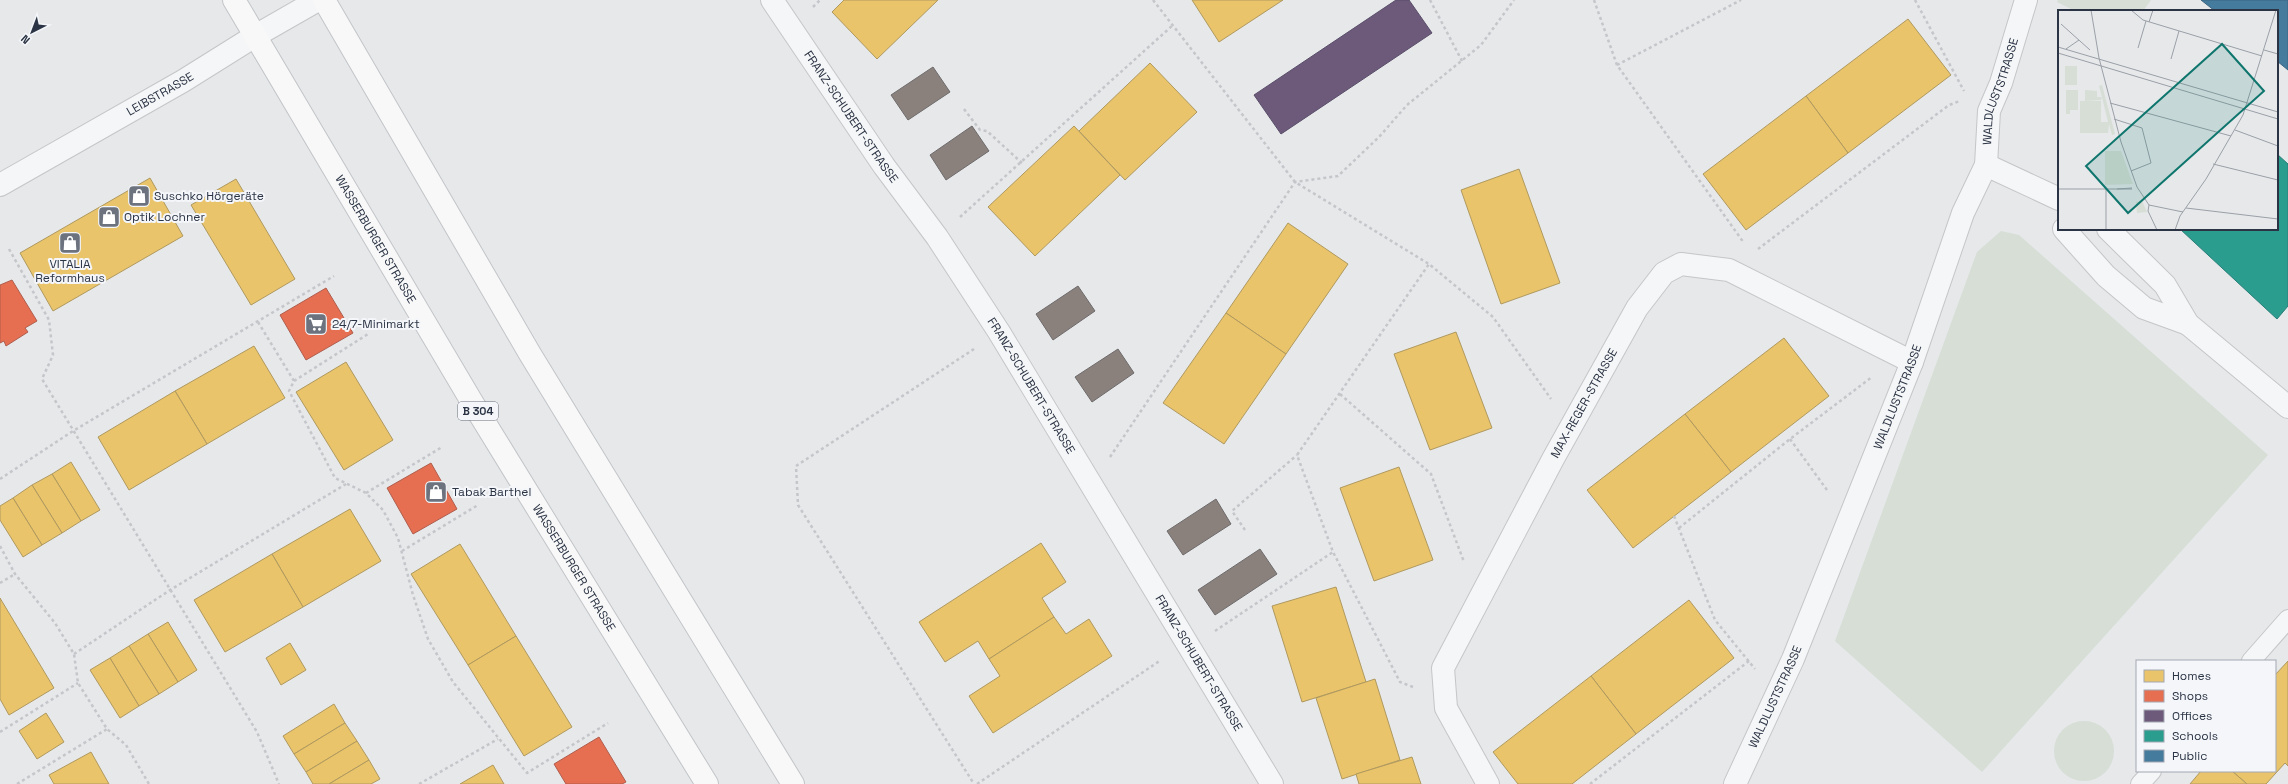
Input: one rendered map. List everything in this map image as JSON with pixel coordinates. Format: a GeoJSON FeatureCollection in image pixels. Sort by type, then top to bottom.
{"type":"FeatureCollection","features":[{"type":"Feature","properties":{"kind":"main road","name":"WASSERBURGER STRASSE"},"geometry":{"type":"LineString","coordinates":[[234,0],[472,402],[707,784]]}},
{"type":"Feature","properties":{"kind":"main road"},"geometry":{"type":"LineString","coordinates":[[324,0],[530,354],[793,784]]}},
{"type":"Feature","properties":{"kind":"street","name":"LEIBSTRASSE"},"geometry":{"type":"LineString","coordinates":[[0,185],[189,78],[255,36],[318,0]]}},
{"type":"Feature","properties":{"kind":"street","name":"FRANZ-SCHUBERT-STRASSE"},"geometry":{"type":"LineString","coordinates":[[772,0],[884,166],[937,237],[999,332],[1272,784]]}},
{"type":"Feature","properties":{"kind":"street","name":"WALDLUSTSTRASSE"},"geometry":{"type":"LineString","coordinates":[[1735,784],[1793,659],[1848,520],[1906,359],[1963,213],[1986,165],[1989,111],[2001,83],[2026,0]]}},
{"type":"Feature","properties":{"kind":"street"},"geometry":{"type":"LineString","coordinates":[[1986,165],[2054,198],[2055,218],[2058,222]]}},
{"type":"Feature","properties":{"kind":"street"},"geometry":{"type":"LineString","coordinates":[[2065,230],[2106,276],[2144,308],[2188,324],[2288,406]]}},
{"type":"Feature","properties":{"kind":"street"},"geometry":{"type":"LineString","coordinates":[[2109,230],[2165,285],[2188,324]]}},
{"type":"Feature","properties":{"kind":"street","name":"MAX-REGER-STRASSE"},"geometry":{"type":"LineString","coordinates":[[1488,784],[1446,708],[1444,668],[1560,445],[1637,308],[1664,273],[1681,264],[1729,270],[1906,359]]}},
{"type":"Feature","properties":{"kind":"lane"},"geometry":{"type":"LineString","coordinates":[[2252,660],[2288,620]]}},
{"type":"Feature","properties":{"kind":"lane"},"geometry":{"type":"LineString","coordinates":[[2140,784],[2151,772]]}},
{"type":"Feature","properties":{"kind":"path"},"geometry":{"type":"LineString","coordinates":[[810,9],[820,0]]}},
{"type":"Feature","properties":{"kind":"path"},"geometry":{"type":"LineString","coordinates":[[1154,0],[1295,182],[1429,264],[1493,317],[1554,403]]}},
{"type":"Feature","properties":{"kind":"path"},"geometry":{"type":"LineString","coordinates":[[1430,0],[1462,61]]}},
{"type":"Feature","properties":{"kind":"path"},"geometry":{"type":"LineString","coordinates":[[1108,459],[1295,182],[1338,176],[1379,137],[1407,104],[1481,45],[1514,0]]}},
{"type":"Feature","properties":{"kind":"path"},"geometry":{"type":"LineString","coordinates":[[1594,0],[1617,65],[1748,247]]}},
{"type":"Feature","properties":{"kind":"path"},"geometry":{"type":"LineString","coordinates":[[1617,65],[1741,0]]}},
{"type":"Feature","properties":{"kind":"path"},"geometry":{"type":"LineString","coordinates":[[1915,0],[1964,92]]}},
{"type":"Feature","properties":{"kind":"path"},"geometry":{"type":"LineString","coordinates":[[937,237],[1022,163],[1173,25]]}},
{"type":"Feature","properties":{"kind":"path"},"geometry":{"type":"LineString","coordinates":[[1752,253],[1949,104],[1962,101]]}},
{"type":"Feature","properties":{"kind":"path"},"geometry":{"type":"LineString","coordinates":[[964,109],[980,130],[987,131],[1022,163]]}},
{"type":"Feature","properties":{"kind":"path"},"geometry":{"type":"LineString","coordinates":[[9,250],[49,320],[52,355],[42,379],[257,732],[279,784]]}},
{"type":"Feature","properties":{"kind":"path"},"geometry":{"type":"LineString","coordinates":[[1245,530],[1232,511],[1297,455],[1429,264]]}},
{"type":"Feature","properties":{"kind":"path"},"geometry":{"type":"LineString","coordinates":[[0,479],[74,431],[334,276]]}},
{"type":"Feature","properties":{"kind":"path"},"geometry":{"type":"LineString","coordinates":[[258,322],[294,380]]}},
{"type":"Feature","properties":{"kind":"path"},"geometry":{"type":"LineString","coordinates":[[999,332],[796,466],[798,505],[976,784],[1163,659]]}},
{"type":"Feature","properties":{"kind":"path"},"geometry":{"type":"LineString","coordinates":[[368,334],[294,380],[289,391],[335,478],[366,493],[384,510],[398,538],[413,595],[428,639],[453,682],[528,773],[608,723]]}},
{"type":"Feature","properties":{"kind":"path"},"geometry":{"type":"LineString","coordinates":[[1679,528],[1790,439],[1906,359]]}},
{"type":"Feature","properties":{"kind":"path"},"geometry":{"type":"LineString","coordinates":[[1340,394],[1431,474],[1467,569]]}},
{"type":"Feature","properties":{"kind":"path"},"geometry":{"type":"LineString","coordinates":[[1790,439],[1848,520]]}},
{"type":"Feature","properties":{"kind":"path"},"geometry":{"type":"LineString","coordinates":[[366,493],[442,447]]}},
{"type":"Feature","properties":{"kind":"path"},"geometry":{"type":"LineString","coordinates":[[1297,455],[1333,552],[1400,682],[1412,686],[1446,708]]}},
{"type":"Feature","properties":{"kind":"path"},"geometry":{"type":"LineString","coordinates":[[74,654],[170,590],[346,484]]}},
{"type":"Feature","properties":{"kind":"path"},"geometry":{"type":"LineString","coordinates":[[402,551],[478,505]]}},
{"type":"Feature","properties":{"kind":"path"},"geometry":{"type":"LineString","coordinates":[[1590,784],[1749,661],[1715,620],[1674,516]]}},
{"type":"Feature","properties":{"kind":"path"},"geometry":{"type":"LineString","coordinates":[[0,546],[15,574],[56,623],[74,654],[78,683],[107,729],[126,745],[150,784]]}},
{"type":"Feature","properties":{"kind":"path"},"geometry":{"type":"LineString","coordinates":[[1213,633],[1333,552]]}},
{"type":"Feature","properties":{"kind":"path"},"geometry":{"type":"LineString","coordinates":[[0,583],[15,574]]}},
{"type":"Feature","properties":{"kind":"path"},"geometry":{"type":"LineString","coordinates":[[0,732],[78,683]]}},
{"type":"Feature","properties":{"kind":"path"},"geometry":{"type":"LineString","coordinates":[[16,784],[107,729]]}},
{"type":"Feature","properties":{"kind":"path"},"geometry":{"type":"LineString","coordinates":[[419,784],[498,738]]}},
{"type":"Feature","properties":{"kind":"shaded area"},"geometry":{"type":"Polygon","coordinates":[[[2058,0],[2151,0],[2144,10],[2073,10],[2057,2],[2058,0]]]}},
{"type":"Feature","properties":{"kind":"shaded area"},"geometry":{"type":"Polygon","coordinates":[[[2001,231],[2019,235],[2268,455],[1982,772],[1835,641],[1977,252],[2001,231]]]}},
{"type":"Feature","properties":{"kind":"shaded area"},"geometry":{"type":"Polygon","coordinates":[[[2084,721],[2100,726],[2105,730],[2109,735],[2114,751],[2109,767],[2105,772],[2100,776],[2084,781],[2068,776],[2063,772],[2059,767],[2054,751],[2059,735],[2063,730],[2068,726],[2084,721]]]}},
{"type":"Feature","properties":{"kind":"building: Homes"},"geometry":{"type":"Polygon","coordinates":[[[844,0],[938,0],[877,59],[832,12],[844,0]]]}},
{"type":"Feature","properties":{"kind":"building: Homes"},"geometry":{"type":"Polygon","coordinates":[[[1192,0],[1283,0],[1219,42],[1192,0]]]}},
{"type":"Feature","properties":{"kind":"building: Homes"},"geometry":{"type":"Polygon","coordinates":[[[1908,19],[1951,75],[1848,153],[1806,96],[1908,19]]]}},
{"type":"Feature","properties":{"kind":"building: Homes"},"geometry":{"type":"Polygon","coordinates":[[[1150,63],[1197,112],[1125,180],[1079,131],[1150,63]]]}},
{"type":"Feature","properties":{"kind":"building: Homes"},"geometry":{"type":"Polygon","coordinates":[[[1806,96],[1848,153],[1746,230],[1703,174],[1806,96]]]}},
{"type":"Feature","properties":{"kind":"building: Homes"},"geometry":{"type":"Polygon","coordinates":[[[1074,126],[1120,175],[1035,256],[988,207],[1074,126]]]}},
{"type":"Feature","properties":{"kind":"building: Homes"},"geometry":{"type":"Polygon","coordinates":[[[1519,169],[1560,283],[1501,304],[1461,190],[1519,169]]]}},
{"type":"Feature","properties":{"kind":"building: Homes"},"geometry":{"type":"Polygon","coordinates":[[[150,178],[183,236],[53,311],[20,253],[150,178]]]}},
{"type":"Feature","properties":{"kind":"building: Homes"},"geometry":{"type":"Polygon","coordinates":[[[236,179],[295,279],[251,305],[191,205],[236,179]]]}},
{"type":"Feature","properties":{"kind":"building: Homes"},"geometry":{"type":"Polygon","coordinates":[[[1288,223],[1348,264],[1286,354],[1226,313],[1288,223]]]}},
{"type":"Feature","properties":{"kind":"building: Homes"},"geometry":{"type":"Polygon","coordinates":[[[1226,313],[1286,354],[1224,444],[1163,403],[1226,313]]]}},
{"type":"Feature","properties":{"kind":"building: Homes"},"geometry":{"type":"Polygon","coordinates":[[[1456,332],[1492,428],[1430,450],[1394,354],[1456,332]]]}},
{"type":"Feature","properties":{"kind":"building: Homes"},"geometry":{"type":"Polygon","coordinates":[[[1784,338],[1829,396],[1731,472],[1685,414],[1784,338]]]}},
{"type":"Feature","properties":{"kind":"building: Homes"},"geometry":{"type":"Polygon","coordinates":[[[254,346],[285,398],[207,444],[175,391],[254,346]]]}},
{"type":"Feature","properties":{"kind":"building: Homes"},"geometry":{"type":"Polygon","coordinates":[[[346,362],[393,440],[344,470],[296,392],[346,362]]]}},
{"type":"Feature","properties":{"kind":"building: Homes"},"geometry":{"type":"Polygon","coordinates":[[[175,391],[207,444],[129,490],[98,437],[175,391]]]}},
{"type":"Feature","properties":{"kind":"building: Homes"},"geometry":{"type":"Polygon","coordinates":[[[1685,414],[1731,472],[1633,548],[1587,490],[1685,414]]]}},
{"type":"Feature","properties":{"kind":"building: Homes"},"geometry":{"type":"Polygon","coordinates":[[[71,462],[100,510],[81,521],[52,474],[71,462]]]}},
{"type":"Feature","properties":{"kind":"building: Homes"},"geometry":{"type":"Polygon","coordinates":[[[1399,467],[1433,560],[1374,581],[1340,488],[1399,467]]]}},
{"type":"Feature","properties":{"kind":"building: Homes"},"geometry":{"type":"Polygon","coordinates":[[[52,474],[81,521],[62,533],[32,485],[52,474]]]}},
{"type":"Feature","properties":{"kind":"building: Homes"},"geometry":{"type":"Polygon","coordinates":[[[32,485],[62,533],[42,545],[13,498],[32,485]]]}},
{"type":"Feature","properties":{"kind":"building: Homes"},"geometry":{"type":"Polygon","coordinates":[[[13,498],[42,545],[23,557],[0,520],[0,506],[13,498]]]}},
{"type":"Feature","properties":{"kind":"building: Homes"},"geometry":{"type":"Polygon","coordinates":[[[350,509],[381,561],[303,607],[272,554],[350,509]]]}},
{"type":"Feature","properties":{"kind":"building: Homes"},"geometry":{"type":"Polygon","coordinates":[[[1041,543],[1066,582],[1042,598],[1054,617],[989,659],[978,641],[945,662],[919,622],[1041,543]]]}},
{"type":"Feature","properties":{"kind":"building: Homes"},"geometry":{"type":"Polygon","coordinates":[[[460,544],[516,636],[468,665],[411,574],[460,544]]]}},
{"type":"Feature","properties":{"kind":"building: Homes"},"geometry":{"type":"Polygon","coordinates":[[[272,554],[303,607],[225,652],[194,600],[272,554]]]}},
{"type":"Feature","properties":{"kind":"building: Homes"},"geometry":{"type":"Polygon","coordinates":[[[1336,587],[1366,682],[1302,702],[1272,606],[1336,587]]]}},
{"type":"Feature","properties":{"kind":"building: Homes"},"geometry":{"type":"Polygon","coordinates":[[[0,598],[54,688],[9,715],[0,699],[0,598]]]}},
{"type":"Feature","properties":{"kind":"building: Homes"},"geometry":{"type":"Polygon","coordinates":[[[1689,600],[1734,658],[1636,734],[1591,676],[1689,600]]]}},
{"type":"Feature","properties":{"kind":"building: Homes"},"geometry":{"type":"Polygon","coordinates":[[[1054,617],[1066,634],[1089,619],[1112,656],[993,733],[969,696],[1000,676],[989,659],[1054,617]]]}},
{"type":"Feature","properties":{"kind":"building: Homes"},"geometry":{"type":"Polygon","coordinates":[[[168,622],[197,670],[178,682],[148,634],[168,622]]]}},
{"type":"Feature","properties":{"kind":"building: Homes"},"geometry":{"type":"Polygon","coordinates":[[[148,634],[178,682],[159,694],[129,646],[148,634]]]}},
{"type":"Feature","properties":{"kind":"building: Homes"},"geometry":{"type":"Polygon","coordinates":[[[516,636],[572,727],[524,756],[468,665],[516,636]]]}},
{"type":"Feature","properties":{"kind":"building: Homes"},"geometry":{"type":"Polygon","coordinates":[[[290,643],[306,670],[281,685],[266,658],[290,643]]]}},
{"type":"Feature","properties":{"kind":"building: Homes"},"geometry":{"type":"Polygon","coordinates":[[[129,646],[159,694],[139,706],[110,658],[129,646]]]}},
{"type":"Feature","properties":{"kind":"building: Homes"},"geometry":{"type":"Polygon","coordinates":[[[110,658],[139,706],[120,718],[90,670],[110,658]]]}},
{"type":"Feature","properties":{"kind":"building: Homes"},"geometry":{"type":"Polygon","coordinates":[[[2288,661],[2288,766],[2285,763],[2266,784],[2247,784],[2233,772],[2276,772],[2276,674],[2288,661]]]}},
{"type":"Feature","properties":{"kind":"building: Homes"},"geometry":{"type":"Polygon","coordinates":[[[1591,676],[1636,734],[1572,784],[1518,784],[1493,752],[1591,676]]]}},
{"type":"Feature","properties":{"kind":"building: Homes"},"geometry":{"type":"Polygon","coordinates":[[[1375,679],[1400,760],[1342,779],[1316,698],[1375,679]]]}},
{"type":"Feature","properties":{"kind":"building: Homes"},"geometry":{"type":"Polygon","coordinates":[[[334,704],[345,723],[294,754],[283,736],[334,704]]]}},
{"type":"Feature","properties":{"kind":"building: Homes"},"geometry":{"type":"Polygon","coordinates":[[[46,713],[64,742],[37,759],[19,731],[46,713]]]}},
{"type":"Feature","properties":{"kind":"building: Homes"},"geometry":{"type":"Polygon","coordinates":[[[345,723],[357,741],[306,772],[294,754],[345,723]]]}},
{"type":"Feature","properties":{"kind":"building: Homes"},"geometry":{"type":"Polygon","coordinates":[[[357,741],[369,760],[329,784],[313,784],[306,772],[357,741]]]}},
{"type":"Feature","properties":{"kind":"building: Homes"},"geometry":{"type":"Polygon","coordinates":[[[91,752],[109,784],[54,784],[49,775],[91,752]]]}},
{"type":"Feature","properties":{"kind":"building: Homes"},"geometry":{"type":"Polygon","coordinates":[[[1412,757],[1421,784],[1359,784],[1356,774],[1412,757]]]}},
{"type":"Feature","properties":{"kind":"building: Homes"},"geometry":{"type":"Polygon","coordinates":[[[369,760],[380,779],[371,784],[329,784],[369,760]]]}},
{"type":"Feature","properties":{"kind":"building: Homes"},"geometry":{"type":"Polygon","coordinates":[[[493,765],[504,784],[460,784],[493,765]]]}},
{"type":"Feature","properties":{"kind":"building: Homes"},"geometry":{"type":"Polygon","coordinates":[[[2200,772],[2233,772],[2247,784],[2190,784],[2200,772]]]}},
{"type":"Feature","properties":{"kind":"building: Shops"},"geometry":{"type":"Polygon","coordinates":[[[12,280],[37,321],[25,328],[28,332],[6,346],[4,341],[0,343],[0,285],[12,280]]]}},
{"type":"Feature","properties":{"kind":"building: Shops","name":"24/7-Minimarkt"},"geometry":{"type":"Polygon","coordinates":[[[326,288],[353,333],[306,360],[280,315],[326,288]]]}},
{"type":"Feature","properties":{"kind":"building: Shops"},"geometry":{"type":"Polygon","coordinates":[[[431,463],[457,509],[413,534],[387,488],[431,463]]]}},
{"type":"Feature","properties":{"kind":"building: Shops"},"geometry":{"type":"Polygon","coordinates":[[[599,737],[626,782],[622,784],[566,784],[554,764],[599,737]]]}},
{"type":"Feature","properties":{"kind":"building: Offices"},"geometry":{"type":"Polygon","coordinates":[[[1396,0],[1409,0],[1432,33],[1281,134],[1254,95],[1396,0]]]}},
{"type":"Feature","properties":{"kind":"building: Schools"},"geometry":{"type":"Polygon","coordinates":[[[2278,155],[2288,164],[2288,306],[2277,319],[2181,230],[2278,230],[2278,155]]]}},
{"type":"Feature","properties":{"kind":"building: Public"},"geometry":{"type":"Polygon","coordinates":[[[2201,0],[2288,0],[2288,70],[2278,62],[2278,10],[2214,10],[2201,0]]]}},
{"type":"Feature","properties":{"kind":"building: Industry"},"geometry":{"type":"Polygon","coordinates":[[[933,67],[950,92],[908,120],[891,95],[933,67]]]}},
{"type":"Feature","properties":{"kind":"building: Industry"},"geometry":{"type":"Polygon","coordinates":[[[972,126],[989,151],[946,180],[930,155],[972,126]]]}},
{"type":"Feature","properties":{"kind":"building: Industry"},"geometry":{"type":"Polygon","coordinates":[[[1078,286],[1095,311],[1053,340],[1036,314],[1078,286]]]}},
{"type":"Feature","properties":{"kind":"building: Industry"},"geometry":{"type":"Polygon","coordinates":[[[1118,349],[1134,373],[1092,402],[1075,377],[1118,349]]]}},
{"type":"Feature","properties":{"kind":"building: Industry"},"geometry":{"type":"Polygon","coordinates":[[[1216,499],[1231,524],[1183,555],[1167,531],[1216,499]]]}},
{"type":"Feature","properties":{"kind":"building: Industry"},"geometry":{"type":"Polygon","coordinates":[[[1260,549],[1277,574],[1215,615],[1198,590],[1260,549]]]}},
{"type":"Feature","properties":{"kind":"place","name":"Suschko Hörgeräte"},"geometry":{"type":"Point","coordinates":[139,196]}},
{"type":"Feature","properties":{"kind":"place","name":"Optik Lochner"},"geometry":{"type":"Point","coordinates":[109,217]}},
{"type":"Feature","properties":{"kind":"place","name":"VITALIA Reformhaus"},"geometry":{"type":"Point","coordinates":[70,243]}},
{"type":"Feature","properties":{"kind":"place","name":"24/7-Minimarkt"},"geometry":{"type":"Point","coordinates":[316,324]}},
{"type":"Feature","properties":{"kind":"place","name":"Tabak Barthel"},"geometry":{"type":"Point","coordinates":[436,492]}}]}
